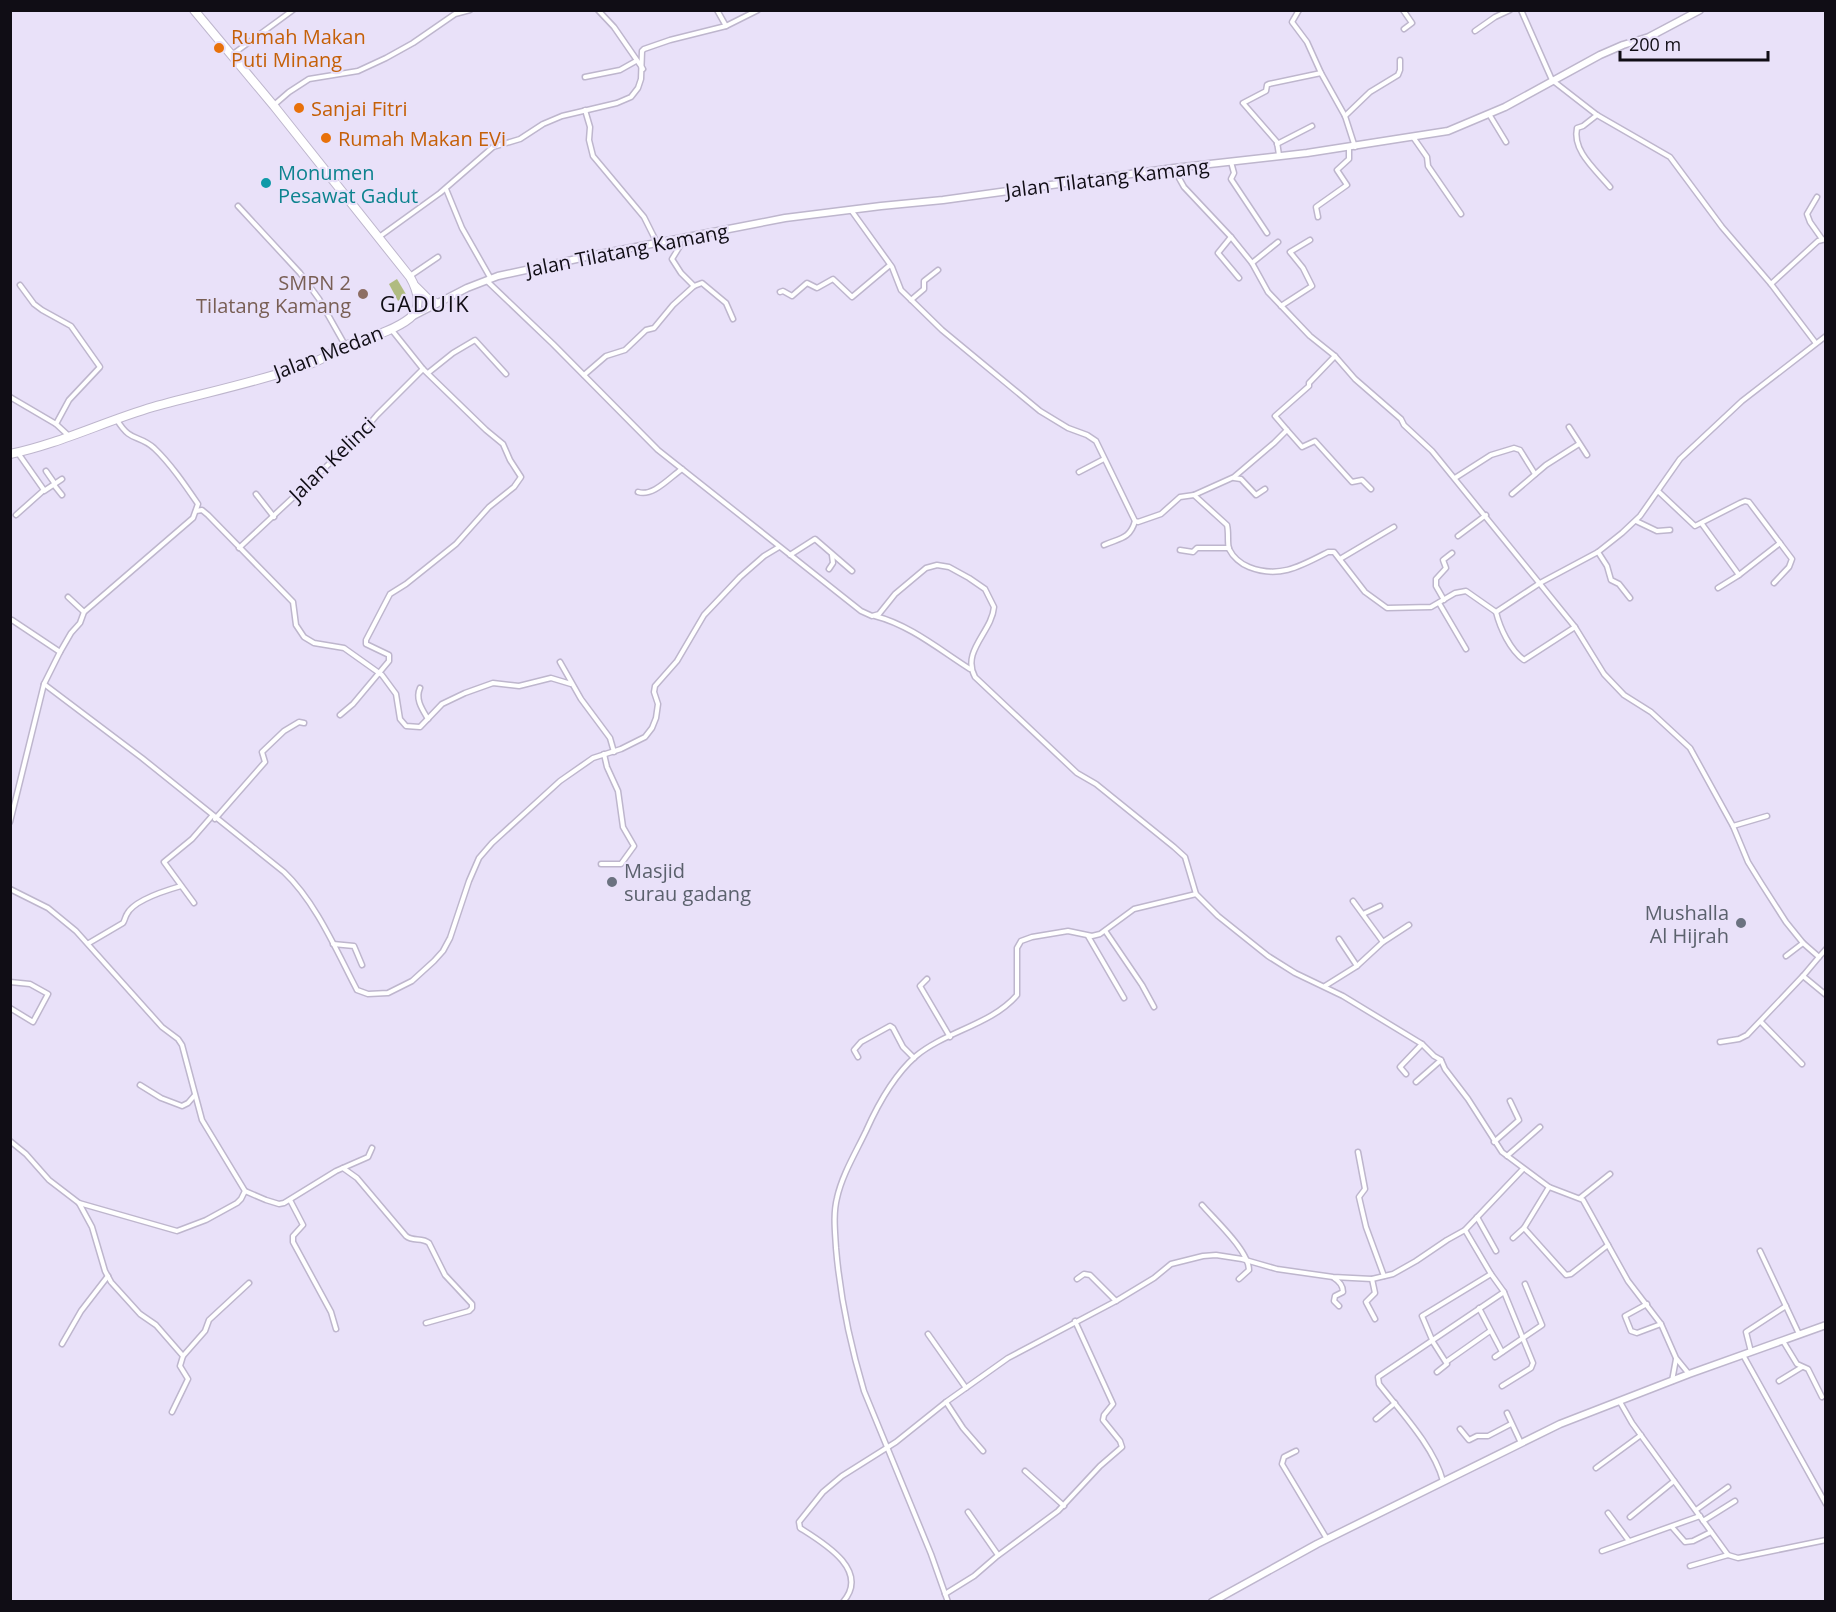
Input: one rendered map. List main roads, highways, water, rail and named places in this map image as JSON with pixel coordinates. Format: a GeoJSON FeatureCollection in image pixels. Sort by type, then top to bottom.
{"type":"FeatureCollection","features":[{"type":"Feature","properties":{"kind":"highway"},"geometry":{"type":"LineString","coordinates":[[194,10],[274,106],[416,286],[427,298],[436,303]]}},
{"type":"Feature","properties":{"kind":"highway","name":"Jalan Medan"},"geometry":{"type":"LineString","coordinates":[[14,453],[183,398],[223,389],[318,361],[345,346],[371,337],[412,316],[418,300],[416,286]]}},
{"type":"Feature","properties":{"kind":"place","name":"Rumah Makan Puti Minang"},"geometry":{"type":"Point","coordinates":[219,48]}},
{"type":"Feature","properties":{"kind":"place","name":"Sanjai Fitri"},"geometry":{"type":"Point","coordinates":[299,108]}},
{"type":"Feature","properties":{"kind":"place","name":"Rumah Makan EVi"},"geometry":{"type":"Point","coordinates":[326,138]}},
{"type":"Feature","properties":{"kind":"place","name":"Monumen Pesawat Gadut"},"geometry":{"type":"Point","coordinates":[266,183]}},
{"type":"Feature","properties":{"kind":"place","name":"SMPN 2 Tilatang Kamang"},"geometry":{"type":"Point","coordinates":[363,294]}},
{"type":"Feature","properties":{"kind":"place","name":"Masjid surau gadang"},"geometry":{"type":"Point","coordinates":[612,882]}},
{"type":"Feature","properties":{"kind":"place","name":"Mushalla Al Hijrah"},"geometry":{"type":"Point","coordinates":[1741,923]}},
{"type":"Feature","properties":{"kind":"district","name":"GADUIK"},"geometry":{"type":"Point","coordinates":[425,303]}}]}
